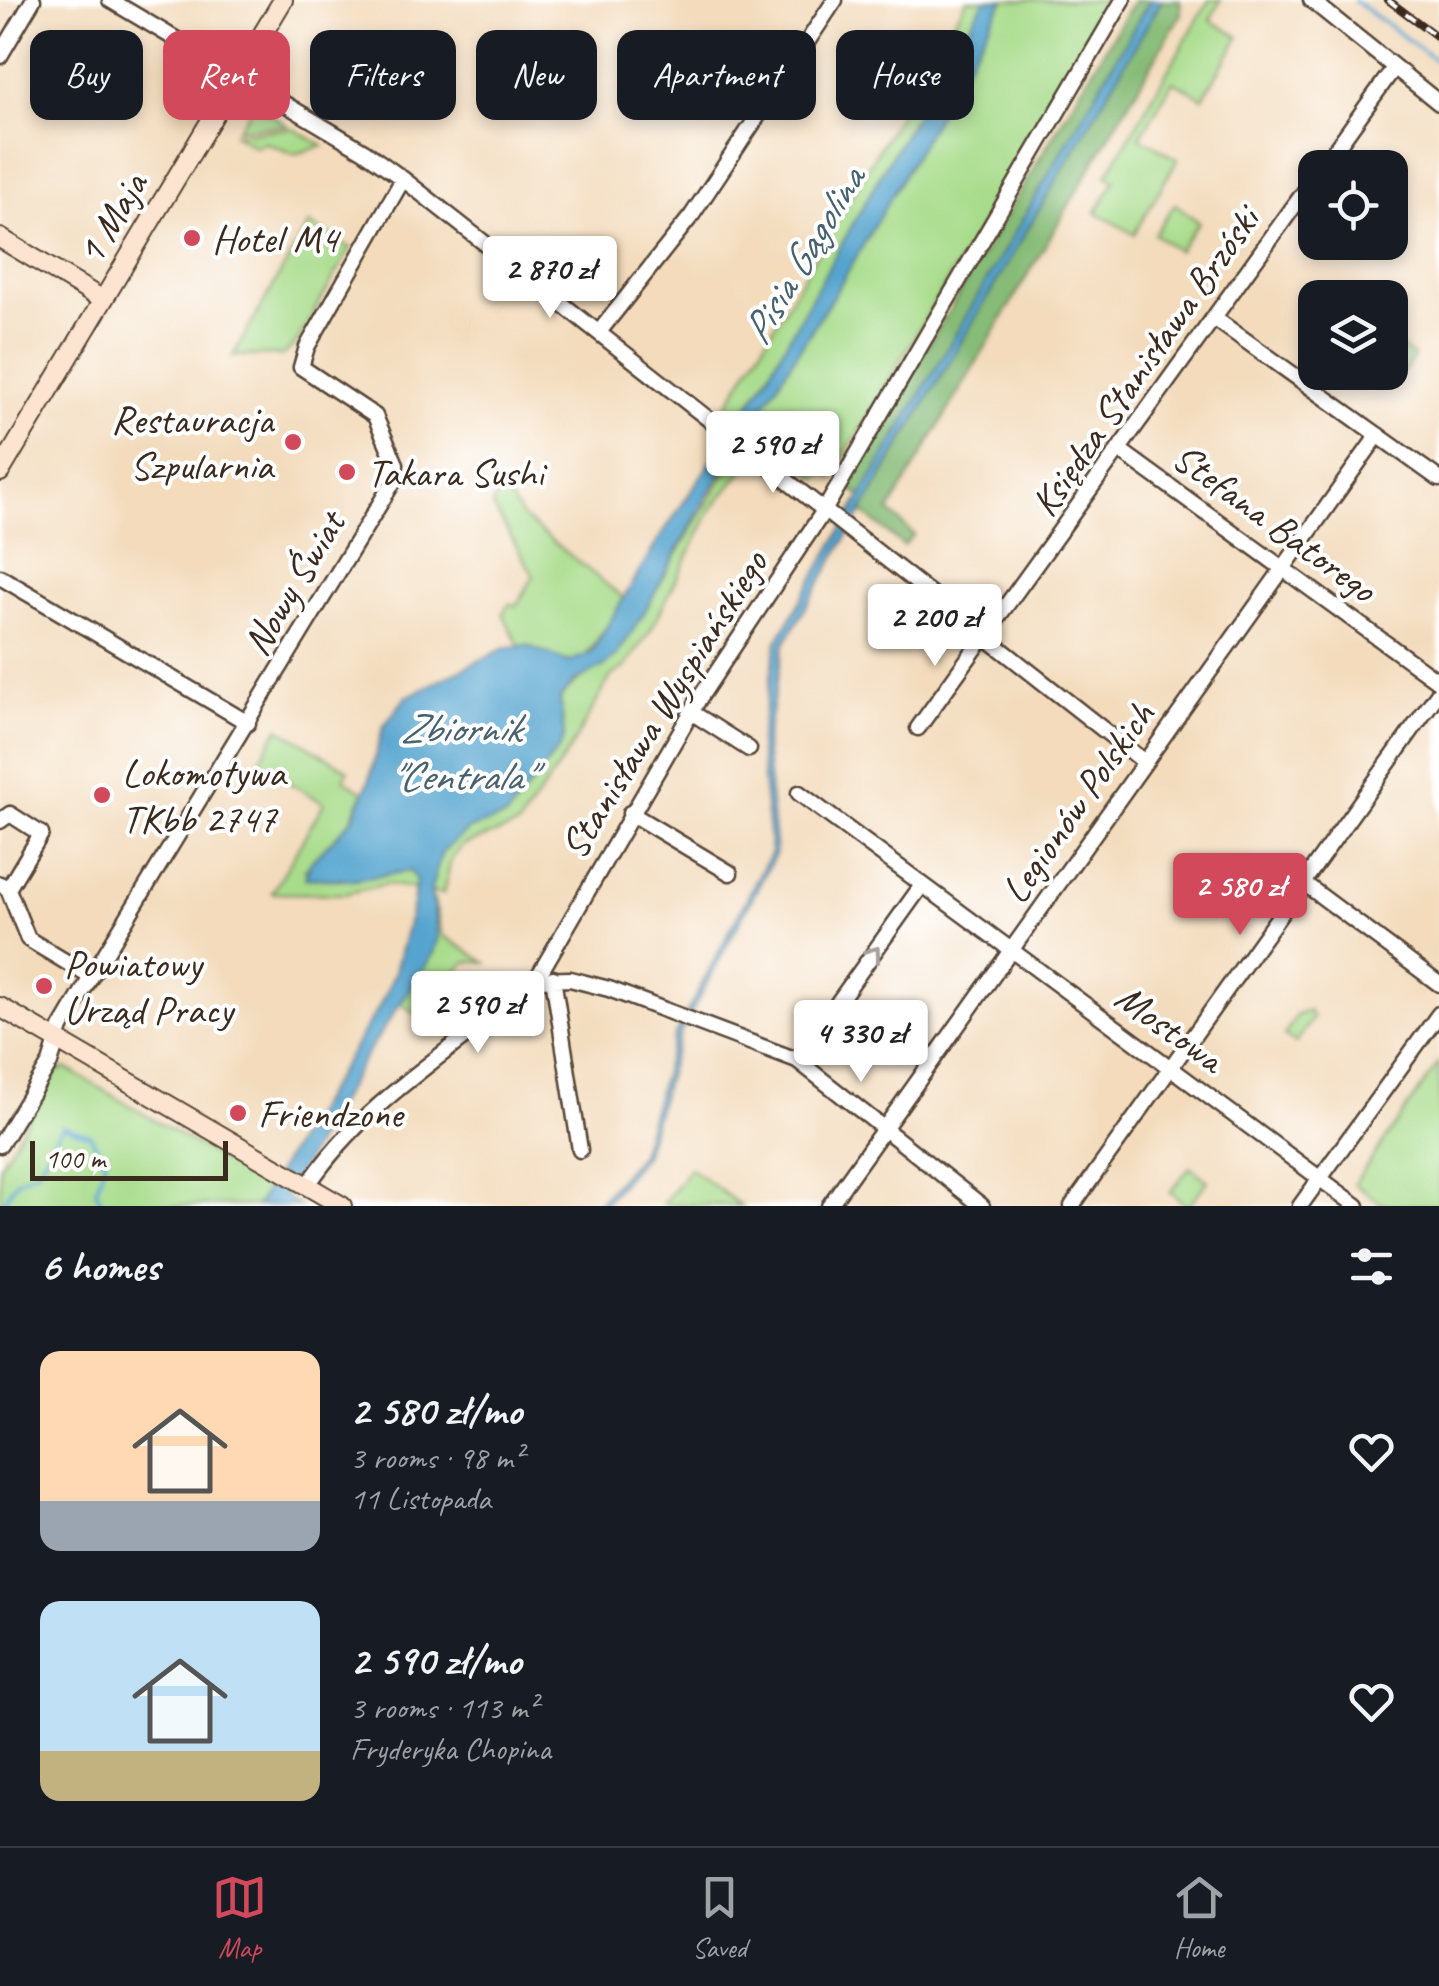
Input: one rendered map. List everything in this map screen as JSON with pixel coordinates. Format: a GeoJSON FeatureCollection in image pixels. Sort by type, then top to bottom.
{"type":"FeatureCollection","features":[{"type":"Feature","properties":{"kind":"street"},"geometry":{"type":"LineString","coordinates":[[0,56],[33,0]]}},
{"type":"Feature","properties":{"kind":"street"},"geometry":{"type":"LineString","coordinates":[[110,0],[163,32]]}},
{"type":"Feature","properties":{"kind":"street","name":"1 Maja"},"geometry":{"type":"LineString","coordinates":[[265,30],[283,0]]}},
{"type":"Feature","properties":{"kind":"street"},"geometry":{"type":"LineString","coordinates":[[600,332],[692,215],[835,0]]}},
{"type":"Feature","properties":{"kind":"street","name":"Stanisława Wyspiańskiego"},"geometry":{"type":"LineString","coordinates":[[536,980],[691,712],[831,514],[1123,0]]}},
{"type":"Feature","properties":{"kind":"street"},"geometry":{"type":"LineString","coordinates":[[1311,0],[1439,103]]}},
{"type":"Feature","properties":{"kind":"street"},"geometry":{"type":"LineString","coordinates":[[1335,150],[1394,68]]}},
{"type":"Feature","properties":{"kind":"street"},"geometry":{"type":"LineString","coordinates":[[290,109],[403,179],[1142,760]]}},
{"type":"Feature","properties":{"kind":"street","name":"1 Maja"},"geometry":{"type":"LineString","coordinates":[[0,472],[211,120]]}},
{"type":"Feature","properties":{"kind":"street","name":"Nowy Świat"},"geometry":{"type":"LineString","coordinates":[[0,1145],[50,1063],[57,1040],[91,977],[396,475],[374,416],[301,367],[307,347],[403,179]]}},
{"type":"Feature","properties":{"kind":"street","name":"Księdza Stanisława Brzóski"},"geometry":{"type":"LineString","coordinates":[[918,728],[1298,201]]}},
{"type":"Feature","properties":{"kind":"street"},"geometry":{"type":"LineString","coordinates":[[0,238],[103,300]]}},
{"type":"Feature","properties":{"kind":"street"},"geometry":{"type":"LineString","coordinates":[[1214,318],[1439,479]]}},
{"type":"Feature","properties":{"kind":"street","name":"Legionów Polskich"},"geometry":{"type":"LineString","coordinates":[[828,1206],[1142,760],[1200,686],[1378,435]]}},
{"type":"Feature","properties":{"kind":"street","name":"Stefana Batorego"},"geometry":{"type":"LineString","coordinates":[[1121,451],[1439,682]]}},
{"type":"Feature","properties":{"kind":"street"},"geometry":{"type":"LineString","coordinates":[[0,576],[248,723]]}},
{"type":"Feature","properties":{"kind":"street"},"geometry":{"type":"LineString","coordinates":[[1072,1206],[1439,692]]}},
{"type":"Feature","properties":{"kind":"street"},"geometry":{"type":"LineString","coordinates":[[691,712],[749,750]]}},
{"type":"Feature","properties":{"kind":"street","name":"Mostowa"},"geometry":{"type":"LineString","coordinates":[[799,793],[1358,1206]]}},
{"type":"Feature","properties":{"kind":"street"},"geometry":{"type":"LineString","coordinates":[[630,813],[730,873]]}},
{"type":"Feature","properties":{"kind":"street"},"geometry":{"type":"LineString","coordinates":[[0,822],[10,814],[41,834],[4,887],[28,939],[91,977]]}},
{"type":"Feature","properties":{"kind":"street"},"geometry":{"type":"LineString","coordinates":[[1305,884],[1439,984]]}},
{"type":"Feature","properties":{"kind":"street"},"geometry":{"type":"LineString","coordinates":[[796,1060],[922,885]]}},
{"type":"Feature","properties":{"kind":"street"},"geometry":{"type":"LineString","coordinates":[[553,978],[580,1150]]}},
{"type":"Feature","properties":{"kind":"street"},"geometry":{"type":"LineString","coordinates":[[304,1183],[387,1098],[536,980],[553,978],[610,989],[796,1060],[982,1206]]}},
{"type":"Feature","properties":{"kind":"street"},"geometry":{"type":"LineString","coordinates":[[0,1007],[342,1206]]}},
{"type":"Feature","properties":{"kind":"street"},"geometry":{"type":"LineString","coordinates":[[1300,1206],[1439,1014]]}},
{"type":"Feature","properties":{"kind":"green space"},"geometry":{"type":"Polygon","coordinates":[[[967,0],[1113,0],[832,477],[825,472],[817,478],[725,409],[896,120],[974,120],[974,30],[949,30],[967,0]]]}},
{"type":"Feature","properties":{"kind":"green space"},"geometry":{"type":"Polygon","coordinates":[[[1134,0],[1180,0],[1181,14],[889,511],[914,535],[904,546],[857,508],[862,497],[845,485],[1134,0]]]}},
{"type":"Feature","properties":{"kind":"green space"},"geometry":{"type":"Polygon","coordinates":[[[1209,0],[1221,0],[1210,20],[1239,37],[1203,98],[1173,81],[1140,137],[1178,159],[1134,234],[1096,212],[1115,180],[1107,175],[1209,0]]]}},
{"type":"Feature","properties":{"kind":"green space"},"geometry":{"type":"Polygon","coordinates":[[[244,120],[279,120],[287,125],[237,129],[244,120]]]}},
{"type":"Feature","properties":{"kind":"green space"},"geometry":{"type":"Polygon","coordinates":[[[293,128],[323,146],[294,154],[264,142],[256,147],[234,134],[293,128]]]}},
{"type":"Feature","properties":{"kind":"green space"},"geometry":{"type":"Polygon","coordinates":[[[1175,204],[1199,222],[1178,251],[1154,234],[1175,204]]]}},
{"type":"Feature","properties":{"kind":"green space"},"geometry":{"type":"Polygon","coordinates":[[[309,224],[351,248],[295,345],[282,355],[233,356],[309,224]]]}},
{"type":"Feature","properties":{"kind":"green space"},"geometry":{"type":"Polygon","coordinates":[[[733,460],[745,468],[711,510],[652,628],[626,666],[611,676],[570,749],[518,826],[463,845],[451,860],[443,894],[387,884],[344,894],[272,893],[324,803],[257,764],[279,728],[348,770],[344,780],[364,792],[347,827],[304,870],[354,880],[410,871],[469,829],[512,807],[560,747],[564,734],[560,698],[617,655],[733,460]]]}},
{"type":"Feature","properties":{"kind":"green space"},"geometry":{"type":"Polygon","coordinates":[[[503,488],[522,517],[626,600],[584,658],[569,662],[519,646],[503,613],[510,603],[516,606],[534,576],[492,505],[503,488]]]}},
{"type":"Feature","properties":{"kind":"green space"},"geometry":{"type":"Polygon","coordinates":[[[434,900],[442,935],[485,962],[466,962],[457,971],[462,981],[487,1003],[448,1034],[401,1004],[438,937],[434,900]]]}},
{"type":"Feature","properties":{"kind":"green space"},"geometry":{"type":"Polygon","coordinates":[[[1309,1011],[1313,1018],[1296,1043],[1284,1036],[1297,1015],[1309,1011]]]}},
{"type":"Feature","properties":{"kind":"green space"},"geometry":{"type":"Polygon","coordinates":[[[1439,1063],[1439,1206],[1385,1206],[1354,1184],[1439,1063]]]}},
{"type":"Feature","properties":{"kind":"green space"},"geometry":{"type":"Polygon","coordinates":[[[66,1068],[300,1206],[0,1206],[0,1165],[56,1071],[66,1068]]]}},
{"type":"Feature","properties":{"kind":"green space"},"geometry":{"type":"Polygon","coordinates":[[[1190,1167],[1208,1181],[1188,1206],[1170,1192],[1190,1167]]]}},
{"type":"Feature","properties":{"kind":"green space"},"geometry":{"type":"Polygon","coordinates":[[[690,1168],[741,1206],[663,1204],[690,1168]]]}},
{"type":"Feature","properties":{"kind":"water","name":"Zbiornik \"Centrala\""},"geometry":{"type":"Polygon","coordinates":[[[985,0],[1004,0],[974,52],[974,30],[967,30],[985,0]]]}},
{"type":"Feature","properties":{"kind":"water"},"geometry":{"type":"Polygon","coordinates":[[[1150,0],[1162,0],[784,644],[765,745],[776,853],[680,1034],[644,1156],[603,1206],[596,1206],[640,1154],[674,1037],[771,852],[759,744],[777,641],[1150,0]]]}},
{"type":"Feature","properties":{"kind":"water","name":"Zbiornik \"Centrala\""},"geometry":{"type":"Polygon","coordinates":[[[913,120],[935,120],[843,280],[706,498],[617,655],[575,681],[560,698],[564,735],[560,747],[506,817],[469,829],[442,852],[431,889],[438,937],[432,956],[366,1055],[285,1197],[296,1206],[256,1206],[379,1007],[394,975],[413,904],[416,880],[410,871],[354,880],[305,878],[310,863],[353,818],[369,781],[383,727],[406,697],[503,649],[526,645],[569,662],[591,653],[659,539],[763,384],[913,120]]]}},
{"type":"Feature","properties":{"kind":"waterway"},"geometry":{"type":"LineString","coordinates":[[1354,0],[1439,63]]}},
{"type":"Feature","properties":{"kind":"waterway"},"geometry":{"type":"LineString","coordinates":[[1,1206],[17,1180],[38,1170],[62,1126],[90,1135],[105,1162],[96,1191],[103,1206]]}},
{"type":"Feature","properties":{"kind":"railway"},"geometry":{"type":"LineString","coordinates":[[1388,0],[1439,38]]}},
{"type":"Feature","properties":{"kind":"place","name":"Hotel M4"},"geometry":{"type":"Point","coordinates":[192,238]}},
{"type":"Feature","properties":{"kind":"place","name":"Restauracja Szpularnia"},"geometry":{"type":"Point","coordinates":[293,442]}},
{"type":"Feature","properties":{"kind":"place","name":"Takara Sushi"},"geometry":{"type":"Point","coordinates":[347,472]}},
{"type":"Feature","properties":{"kind":"place","name":"Lokomotywa TKbb 2747"},"geometry":{"type":"Point","coordinates":[102,795]}},
{"type":"Feature","properties":{"kind":"place","name":"Powiatowy Urząd Pracy"},"geometry":{"type":"Point","coordinates":[44,986]}},
{"type":"Feature","properties":{"kind":"place","name":"Friendzone"},"geometry":{"type":"Point","coordinates":[238,1113]}},
{"type":"Feature","properties":{"kind":"water label","name":"Pisia Gągolina"},"geometry":{"type":"Point","coordinates":[802,255]}}]}
